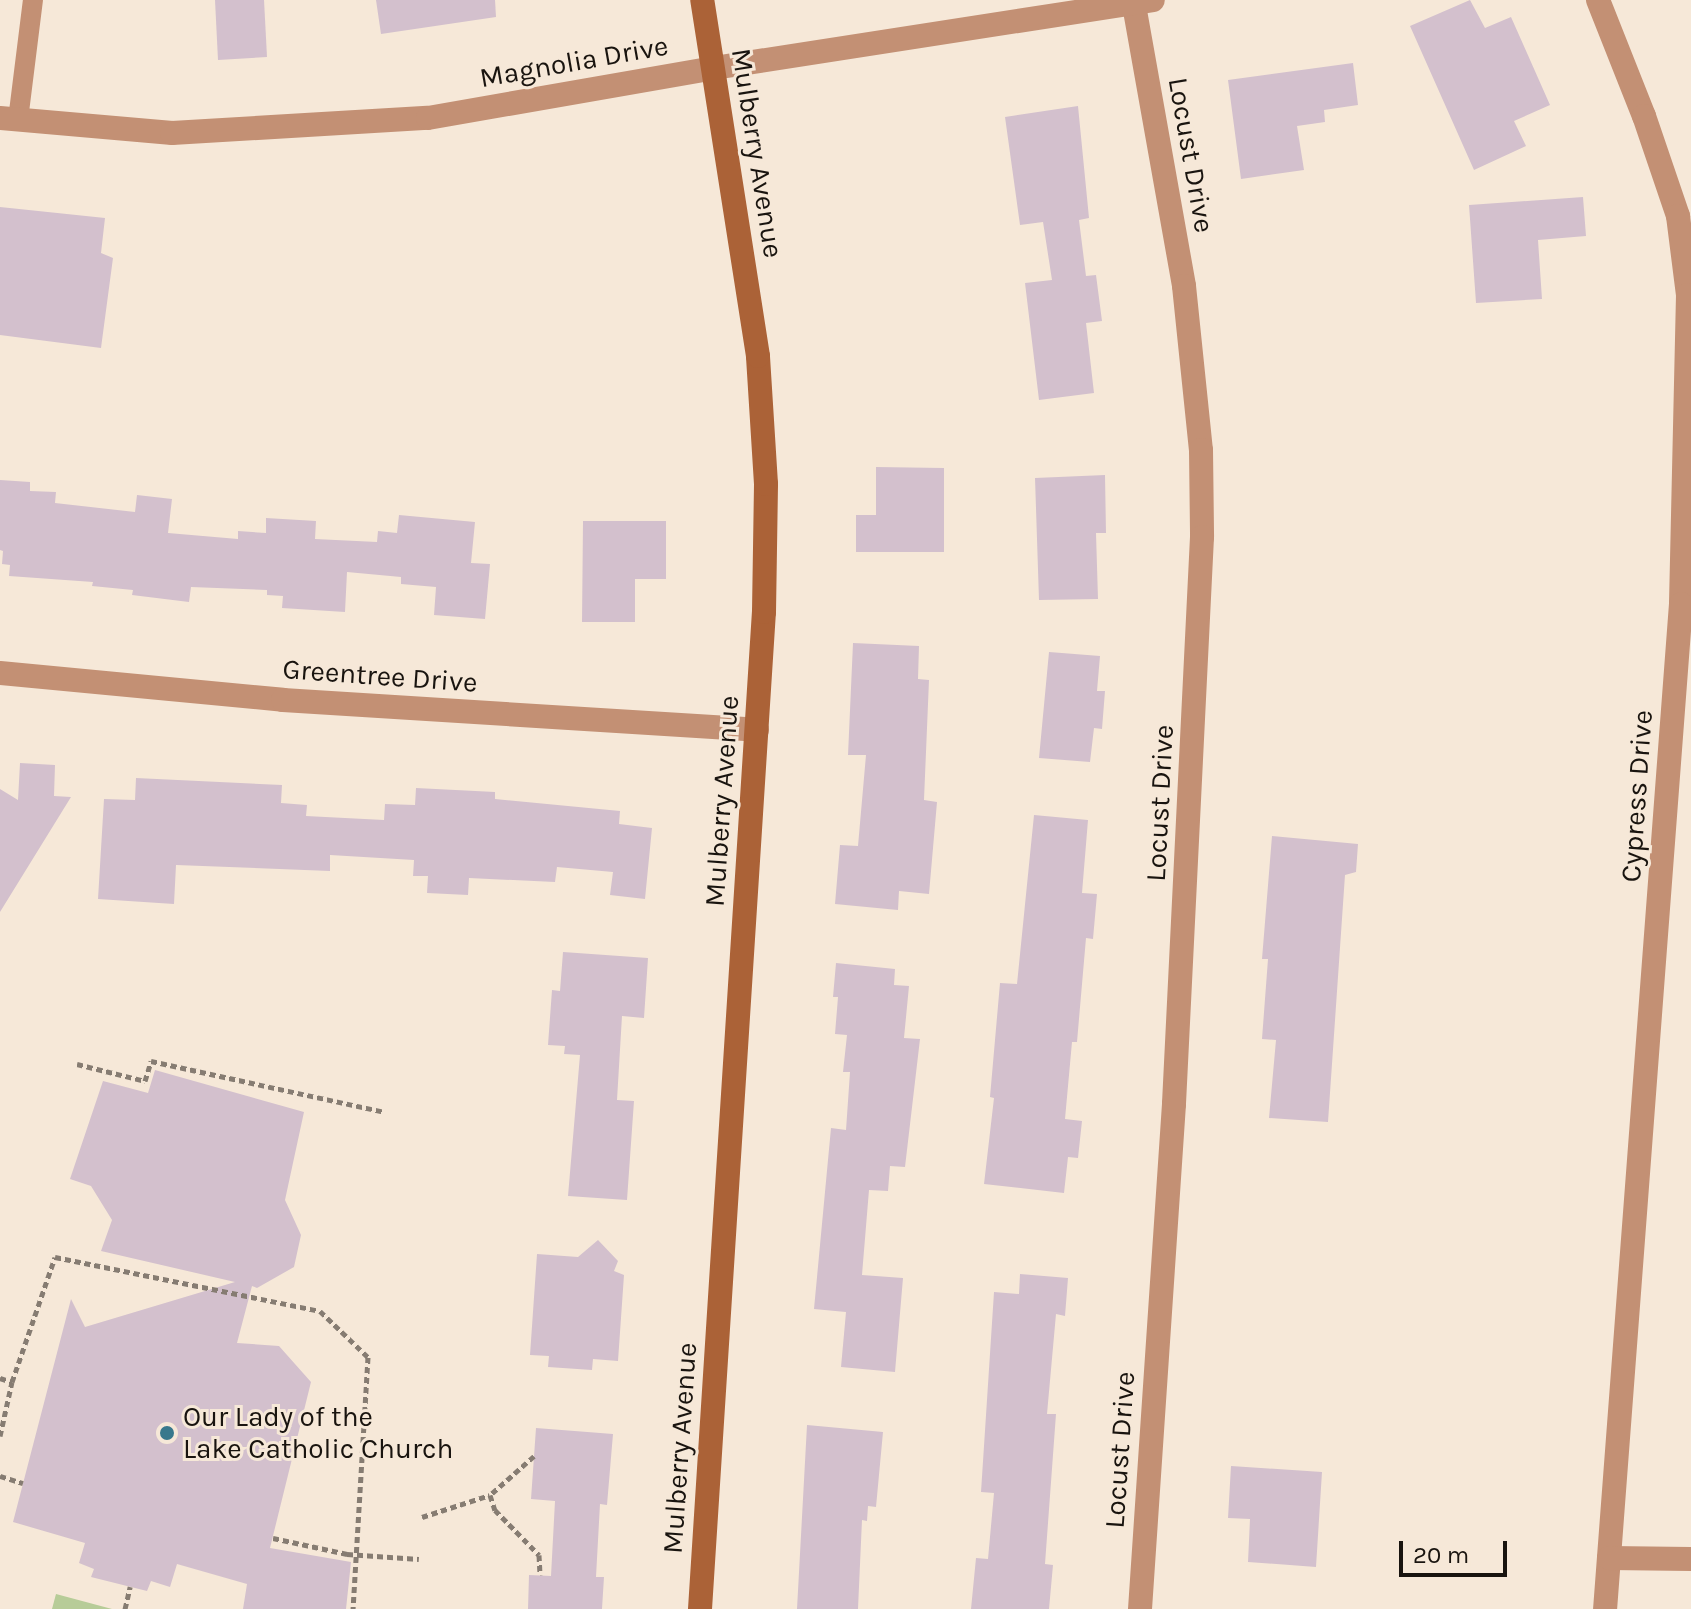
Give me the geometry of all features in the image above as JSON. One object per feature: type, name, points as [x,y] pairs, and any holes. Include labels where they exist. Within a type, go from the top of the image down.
[{"type":"street","name":"Mulberry Avenue","points":[[700,1609],[764,612],[766,484],[759,370],[702,0]]},
{"type":"street","name":"Cypress Drive","points":[[1598,0],[1644,116],[1678,216],[1688,295],[1686,604],[1605,1609]]},
{"type":"street","name":"Magnolia Drive","points":[[9,119],[172,133],[428,118],[714,68],[1144,2]]},
{"type":"street","name":"Locust Drive","points":[[1140,1609],[1174,1104],[1199,645],[1202,523],[1201,450],[1184,286],[1144,2]]},
{"type":"street","name":"Greentree Drive","points":[[0,673],[283,700],[757,730]]},
{"type":"street","points":[[1609,1558],[1691,1559]]},
{"type":"lane","points":[[9,119],[33,0]]},
{"type":"path","points":[[77,1064],[145,1081],[151,1061],[384,1112]]},
{"type":"path","points":[[0,1436],[12,1382],[55,1257],[320,1311],[368,1357],[353,1609]]},
{"type":"path","points":[[0,1378],[12,1382]]},
{"type":"path","points":[[422,1517],[490,1495],[534,1456]]},
{"type":"path","points":[[0,1476],[23,1483]]},
{"type":"path","points":[[490,1495],[495,1510],[539,1555],[540,1575]]},
{"type":"path","points":[[273,1538],[357,1555],[419,1559]]},
{"type":"path","points":[[125,1609],[130,1587]]},
{"type":"green space","points":[[56,1594],[112,1609],[52,1609]]},
{"type":"building","points":[[215,0],[264,0],[267,57],[218,60]]},
{"type":"building","points":[[376,0],[495,0],[496,17],[381,34]]},
{"type":"building","points":[[1470,0],[1485,28],[1511,17],[1550,105],[1514,121],[1526,146],[1474,170],[1410,26]]},
{"type":"building","points":[[1353,63],[1358,105],[1324,110],[1325,122],[1297,126],[1304,170],[1241,179],[1228,80]]},
{"type":"building","points":[[1078,106],[1089,218],[1079,220],[1086,276],[1096,275],[1102,321],[1086,323],[1094,393],[1039,400],[1025,283],[1052,280],[1043,222],[1020,225],[1005,117]]},
{"type":"building","points":[[1583,197],[1586,236],[1538,240],[1542,299],[1476,303],[1469,205]]},
{"type":"building","points":[[0,207],[105,218],[101,253],[113,258],[101,348],[0,335]]},
{"type":"building","points":[[876,467],[944,468],[944,552],[856,552],[856,515],[876,515]]},
{"type":"building","points":[[1105,475],[1106,533],[1096,533],[1098,599],[1039,600],[1035,478]]},
{"type":"building","points":[[0,480],[30,482],[30,491],[56,492],[55,503],[135,512],[137,495],[172,499],[168,533],[238,539],[238,531],[266,533],[266,518],[316,521],[315,539],[377,542],[378,531],[397,533],[399,515],[475,522],[471,563],[490,564],[485,619],[434,615],[436,587],[401,584],[401,577],[347,572],[345,612],[282,608],[283,596],[267,595],[267,590],[191,587],[189,602],[132,595],[133,590],[92,586],[93,582],[9,576],[10,565],[2,564],[3,551],[0,550]]},
{"type":"building","points":[[583,521],[666,521],[666,579],[635,579],[635,622],[582,622]]},
{"type":"building","points":[[853,643],[919,646],[918,679],[929,680],[924,800],[937,802],[929,894],[899,891],[898,910],[835,904],[840,845],[858,846],[866,755],[848,755]]},
{"type":"building","points":[[1049,652],[1100,656],[1097,691],[1105,691],[1102,729],[1094,728],[1090,762],[1039,758]]},
{"type":"building","points":[[20,763],[55,765],[54,796],[71,797],[0,912],[0,789],[18,800]]},
{"type":"building","points":[[136,778],[282,785],[281,803],[307,805],[306,816],[384,820],[385,804],[415,805],[416,788],[495,792],[495,799],[620,811],[619,824],[652,828],[645,899],[610,895],[613,872],[557,867],[555,882],[469,878],[468,895],[427,893],[428,876],[413,876],[414,860],[330,855],[330,871],[176,865],[174,904],[98,899],[104,799],[135,800]]},
{"type":"building","points":[[1034,815],[1088,820],[1082,893],[1097,894],[1093,939],[1086,938],[1077,1042],[1072,1042],[1065,1119],[1082,1121],[1078,1158],[1068,1157],[1064,1193],[984,1184],[994,1098],[990,1097],[1000,983],[1017,984]]},
{"type":"building","points":[[1272,836],[1358,844],[1356,872],[1345,875],[1328,1122],[1269,1118],[1276,1040],[1262,1039],[1268,959],[1262,959]]},
{"type":"building","points":[[563,952],[648,958],[644,1018],[622,1016],[617,1100],[634,1101],[627,1200],[568,1196],[580,1055],[564,1054],[565,1046],[548,1045],[552,990],[560,991]]},
{"type":"building","points":[[836,963],[895,969],[894,985],[909,986],[904,1038],[920,1039],[905,1167],[890,1166],[888,1191],[869,1190],[862,1275],[903,1278],[895,1372],[841,1367],[846,1312],[814,1309],[831,1128],[846,1130],[850,1072],[843,1072],[847,1035],[835,1034],[838,997],[833,997]]},
{"type":"building","points":[[155,1070],[304,1112],[285,1200],[301,1235],[294,1267],[257,1288],[252,1286],[237,1343],[279,1346],[311,1382],[270,1548],[351,1562],[346,1609],[243,1609],[247,1584],[177,1564],[170,1587],[151,1581],[147,1591],[91,1577],[94,1569],[79,1563],[85,1543],[13,1522],[71,1299],[85,1327],[235,1282],[101,1251],[112,1220],[91,1186],[70,1179],[103,1081],[148,1093]]},
{"type":"building","points":[[598,1240],[618,1261],[614,1271],[624,1275],[618,1361],[593,1359],[592,1370],[548,1367],[549,1356],[530,1355],[537,1254],[578,1257]]},
{"type":"building","points":[[1020,1274],[1068,1278],[1065,1316],[1056,1314],[1047,1414],[1056,1414],[1045,1564],[1053,1565],[1049,1609],[971,1609],[976,1558],[988,1559],[994,1493],[981,1492],[994,1292],[1019,1294]]},
{"type":"building","points":[[807,1425],[883,1432],[876,1507],[868,1506],[867,1521],[862,1520],[858,1609],[797,1609]]},
{"type":"building","points":[[536,1428],[613,1434],[607,1505],[600,1504],[596,1577],[604,1577],[602,1609],[528,1609],[529,1575],[551,1576],[555,1501],[531,1499]]},
{"type":"building","points":[[1231,1466],[1322,1472],[1316,1567],[1248,1562],[1250,1519],[1228,1518]]},
{"type":"place","name":"Our Lady of the Lake Catholic Church","points":[[167,1433]]}]
